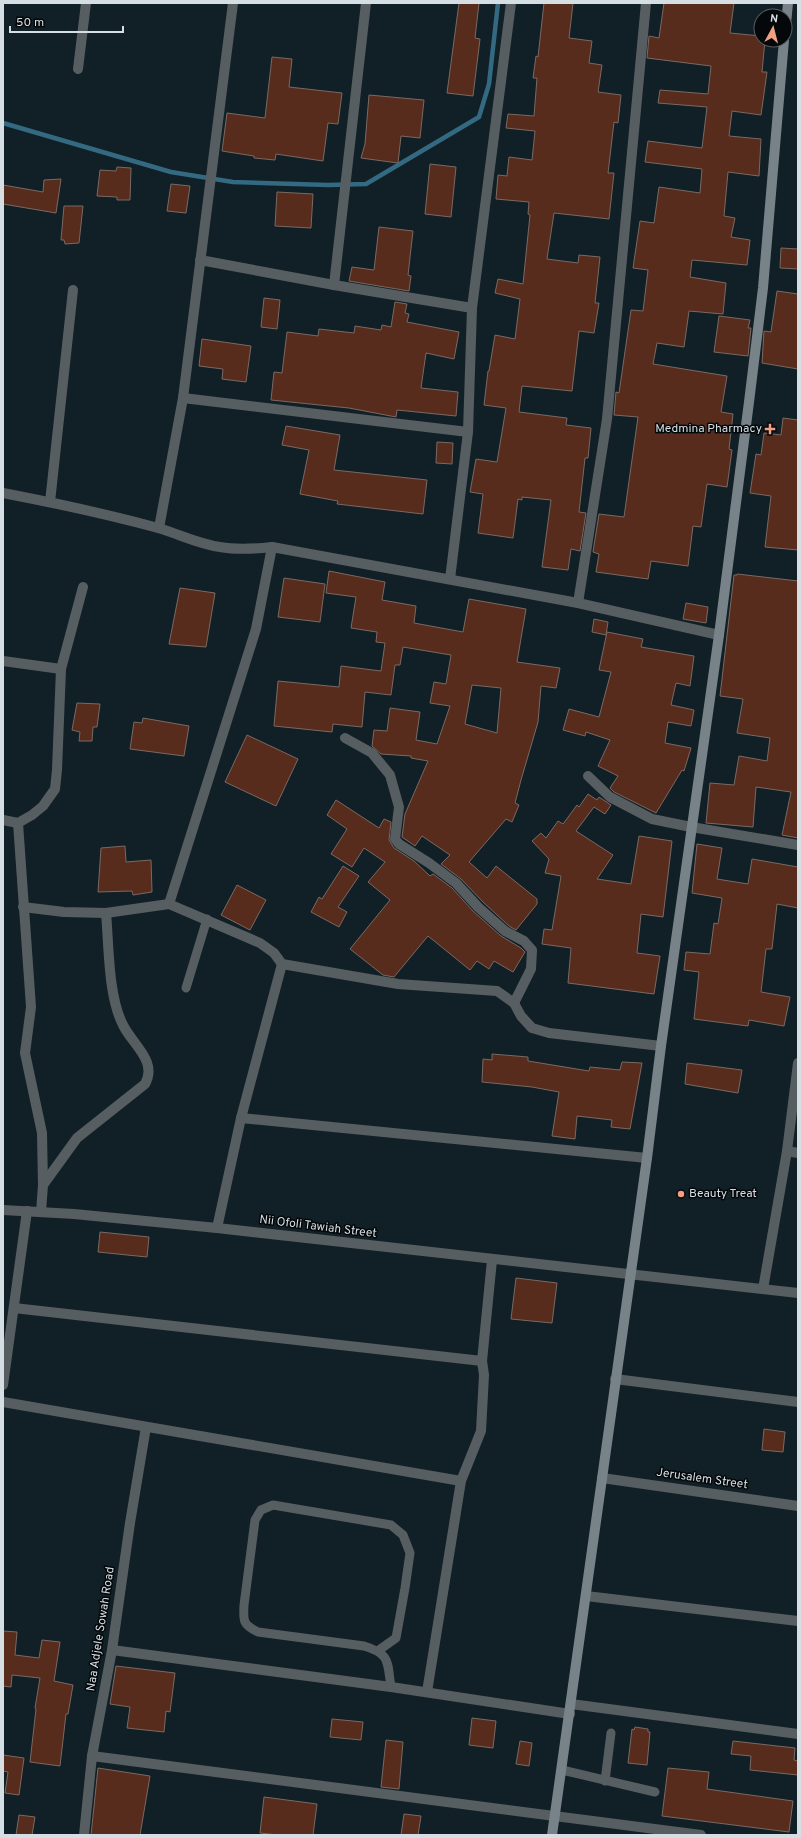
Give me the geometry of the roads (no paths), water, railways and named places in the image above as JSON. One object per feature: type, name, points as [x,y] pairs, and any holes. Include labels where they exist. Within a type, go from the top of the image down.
[{"type":"street","points":[[78,69],[86,3]]},
{"type":"street","points":[[159,528],[183,398],[233,3]]},
{"type":"street","points":[[334,285],[366,3]]},
{"type":"street","points":[[450,579],[468,432],[472,308],[511,3]]},
{"type":"street","points":[[578,603],[607,419],[646,3]]},
{"type":"street","points":[[552,1835],[571,1709],[615,1379],[647,1158],[690,827],[719,635],[763,288],[783,48]]},
{"type":"street","points":[[200,260],[334,285],[472,308]]},
{"type":"street","points":[[50,502],[73,290]]},
{"type":"street","points":[[183,398],[468,432]]},
{"type":"street","points":[[3,493],[50,502],[159,528],[187,539],[219,547],[251,549],[272,547],[578,603],[719,635]]},
{"type":"street","points":[[169,904],[256,629],[272,547]]},
{"type":"street","points":[[3,820],[18,823],[32,815],[43,806],[54,789],[57,770],[61,669],[83,587]]},
{"type":"street","points":[[3,662],[61,669]]},
{"type":"street","points":[[345,738],[372,753],[390,775],[400,807],[395,839],[399,844],[430,863],[456,883],[478,907],[505,931],[524,941],[532,950],[531,969],[514,1003]]},
{"type":"street","points":[[588,776],[610,797],[652,819],[690,827],[798,845]]},
{"type":"street","points":[[18,823],[31,1007],[25,1053],[42,1134],[43,1186],[41,1212]]},
{"type":"street","points":[[23,907],[64,912],[106,913],[169,904],[260,943],[274,954],[282,964],[398,984],[497,992],[507,996],[514,1003],[521,1016],[532,1028],[548,1033],[661,1046]]},
{"type":"street","points":[[43,1186],[77,1138],[145,1084],[149,1077],[150,1069],[145,1058],[123,1026],[116,1010],[106,913]]},
{"type":"street","points":[[217,1228],[241,1118],[282,964]]},
{"type":"street","points":[[763,1289],[787,1152],[798,1063]]},
{"type":"street","points":[[241,1118],[647,1158]]},
{"type":"street","points":[[787,1152],[798,1153]]},
{"type":"street","name":"Nii Ofoli Tawiah Street","points":[[3,1210],[74,1214],[217,1228],[492,1260],[798,1293]]},
{"type":"street","points":[[3,1385],[27,1211]]},
{"type":"street","points":[[427,1692],[461,1481],[481,1431],[484,1374],[482,1361],[492,1260]]},
{"type":"street","points":[[14,1308],[482,1361]]},
{"type":"street","points":[[615,1379],[798,1402]]},
{"type":"street","points":[[3,1402],[461,1481]]},
{"type":"street","name":"Naa Adjele Sowah Road","points":[[84,1835],[92,1756],[112,1650],[130,1523],[146,1427]]},
{"type":"street","name":"Jerusalem Street","points":[[602,1478],[798,1506]]},
{"type":"street","points":[[586,1596],[798,1621]]},
{"type":"street","points":[[112,1650],[427,1692],[798,1734]]},
{"type":"street","points":[[92,1756],[701,1835]]},
{"type":"lane","points":[[186,988],[207,919]]},
{"type":"lane","points":[[379,1650],[396,1638],[410,1553],[403,1535],[391,1525],[273,1505],[261,1510],[255,1520],[244,1605],[243,1618],[247,1627],[258,1632],[364,1646],[379,1650],[387,1661],[391,1687]]},
{"type":"lane","points":[[605,1781],[611,1733]]},
{"type":"lane","points":[[562,1770],[655,1792]]},
{"type":"waterway","points":[[3,123],[171,172],[233,182],[328,185],[366,184],[479,117],[489,84],[498,3]]},
{"type":"place","name":"Medmina Pharmacy","points":[[770,429]]},
{"type":"place","name":"Beauty Treat","points":[[681,1194]]}]
